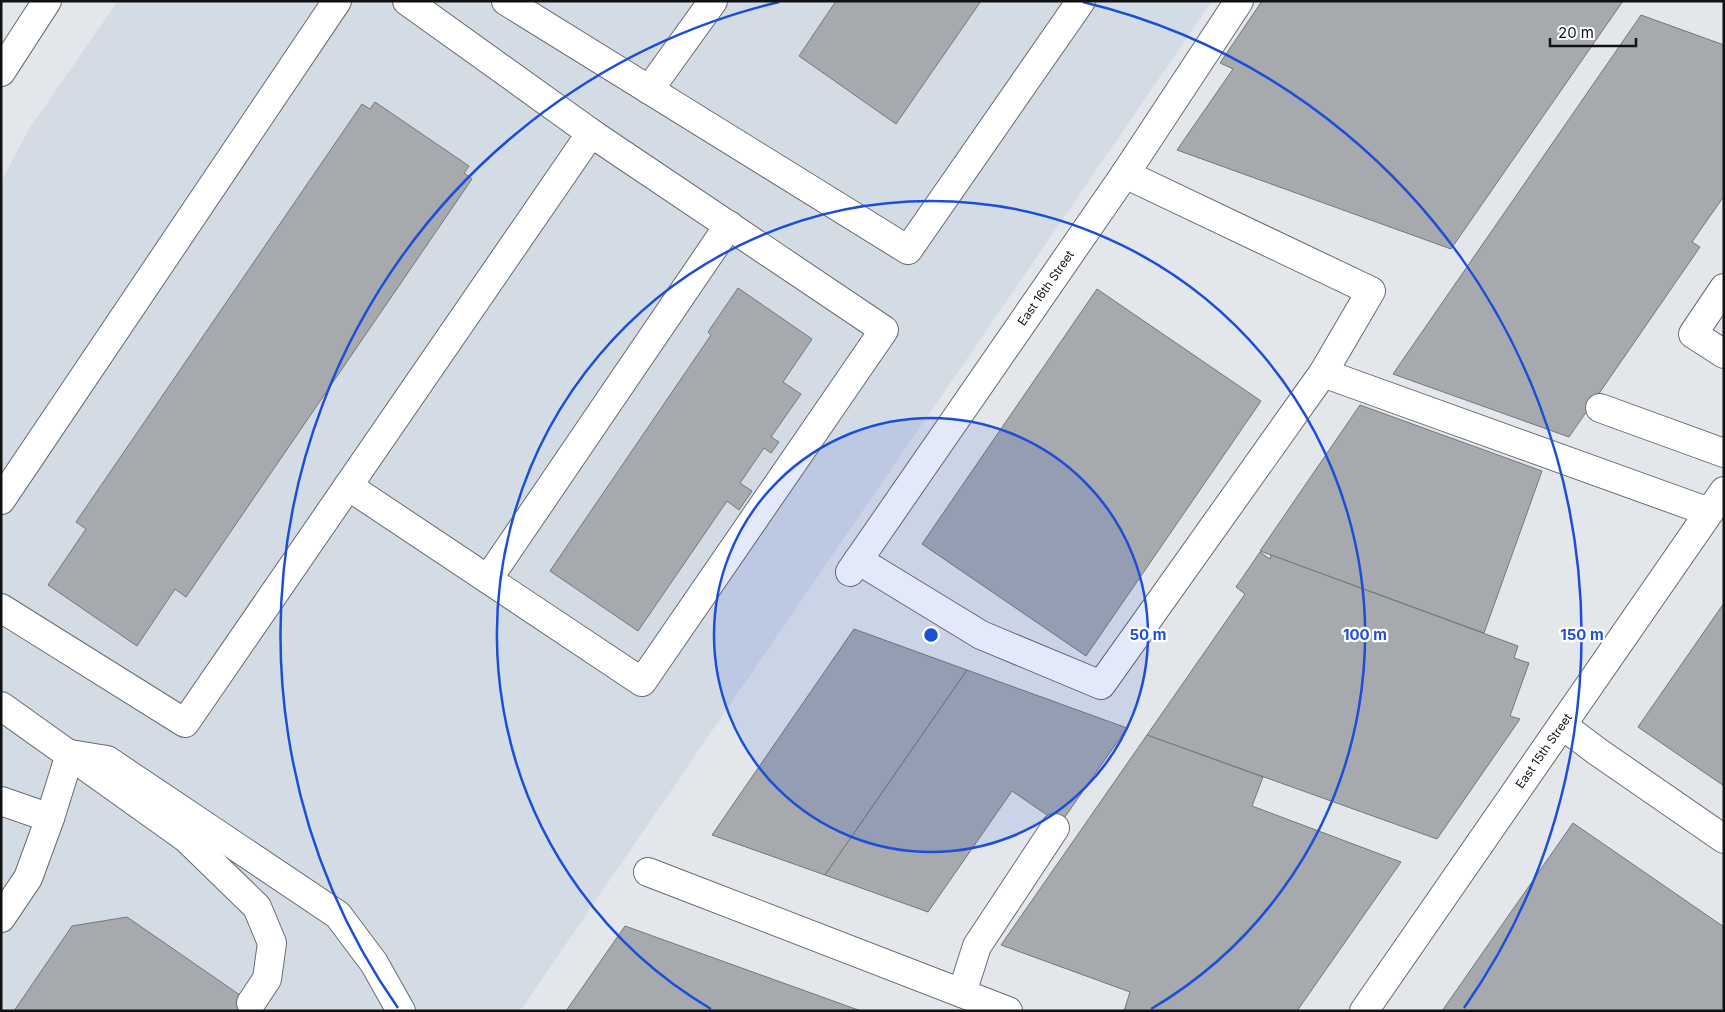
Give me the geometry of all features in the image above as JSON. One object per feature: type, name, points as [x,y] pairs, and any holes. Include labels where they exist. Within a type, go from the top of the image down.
[{"type":"street","points":[[1,72],[47,1]]},
{"type":"street","points":[[1,500],[336,1]]},
{"type":"street","points":[[348,486],[642,682],[884,330],[591,133],[407,1]]},
{"type":"street","points":[[506,1],[908,250],[1081,1]]},
{"type":"street","points":[[649,90],[714,1]]},
{"type":"street","name":"East 16th Street","points":[[1239,1],[1125,174],[854,566],[981,635],[1101,685],[1323,373]]},
{"type":"street","points":[[1,608],[185,723],[591,133]]},
{"type":"street","points":[[1125,174],[1371,291],[1323,373],[1717,502]]},
{"type":"street","points":[[488,579],[729,226]]},
{"type":"street","points":[[1724,288],[1693,334],[1724,354]]},
{"type":"street","points":[[1600,408],[1724,454]]},
{"type":"street","name":"East 15th Street","points":[[1364,1011],[1717,502]]},
{"type":"street","points":[[1,706],[186,838],[257,907],[272,943],[267,979],[251,1003]]},
{"type":"street","points":[[1562,725],[1724,839]]},
{"type":"street","points":[[1,918],[28,878],[50,818],[70,754]]},
{"type":"street","points":[[70,754],[107,760],[338,915],[374,963],[402,1011]]},
{"type":"street","points":[[1,801],[50,818]]},
{"type":"street","points":[[962,993],[978,946],[1055,828]]},
{"type":"street","points":[[648,872],[1008,1011]]},
{"type":"shaded area","points":[[118,1],[1212,1],[520,1011],[1,1011],[1,182],[29,129]]},
{"type":"building","points":[[836,1],[981,1],[896,124],[799,56]]},
{"type":"building","points":[[1262,1],[1623,1],[1451,249],[1177,150],[1233,69],[1220,63]]},
{"type":"building","points":[[1641,15],[1724,45],[1724,196],[1692,242],[1700,247],[1569,437],[1393,374]]},
{"type":"building","points":[[375,102],[469,166],[464,173],[472,179],[186,597],[175,589],[137,646],[48,585],[86,529],[76,522],[362,104],[370,109]]},
{"type":"building","points":[[738,288],[812,339],[783,382],[801,394],[771,437],[779,442],[771,453],[764,448],[740,483],[752,491],[739,510],[727,501],[638,631],[550,571],[711,335],[708,332]]},
{"type":"building","points":[[1097,289],[1261,401],[1086,656],[922,544]]},
{"type":"building","points":[[1360,405],[1542,471],[1484,633],[1260,551]]},
{"type":"building","points":[[1260,552],[1270,559],[1271,555],[1518,646],[1514,658],[1529,663],[1510,716],[1520,719],[1437,839],[1147,735],[1245,594],[1236,587]]},
{"type":"building","points":[[1724,603],[1724,786],[1638,727]]},
{"type":"building","points":[[854,629],[967,670],[825,875],[712,835]]},
{"type":"building","points":[[967,670],[1127,728],[1060,824],[1012,791],[928,912],[825,875]]},
{"type":"building","points":[[1147,735],[1263,777],[1252,806],[1401,862],[1297,1011],[1124,1011],[1130,992],[1001,945]]},
{"type":"building","points":[[1573,823],[1724,927],[1724,1011],[1442,1011]]},
{"type":"building","points":[[127,917],[263,1011],[14,1011],[72,926]]},
{"type":"building","points":[[625,926],[861,1011],[566,1011]]}]
